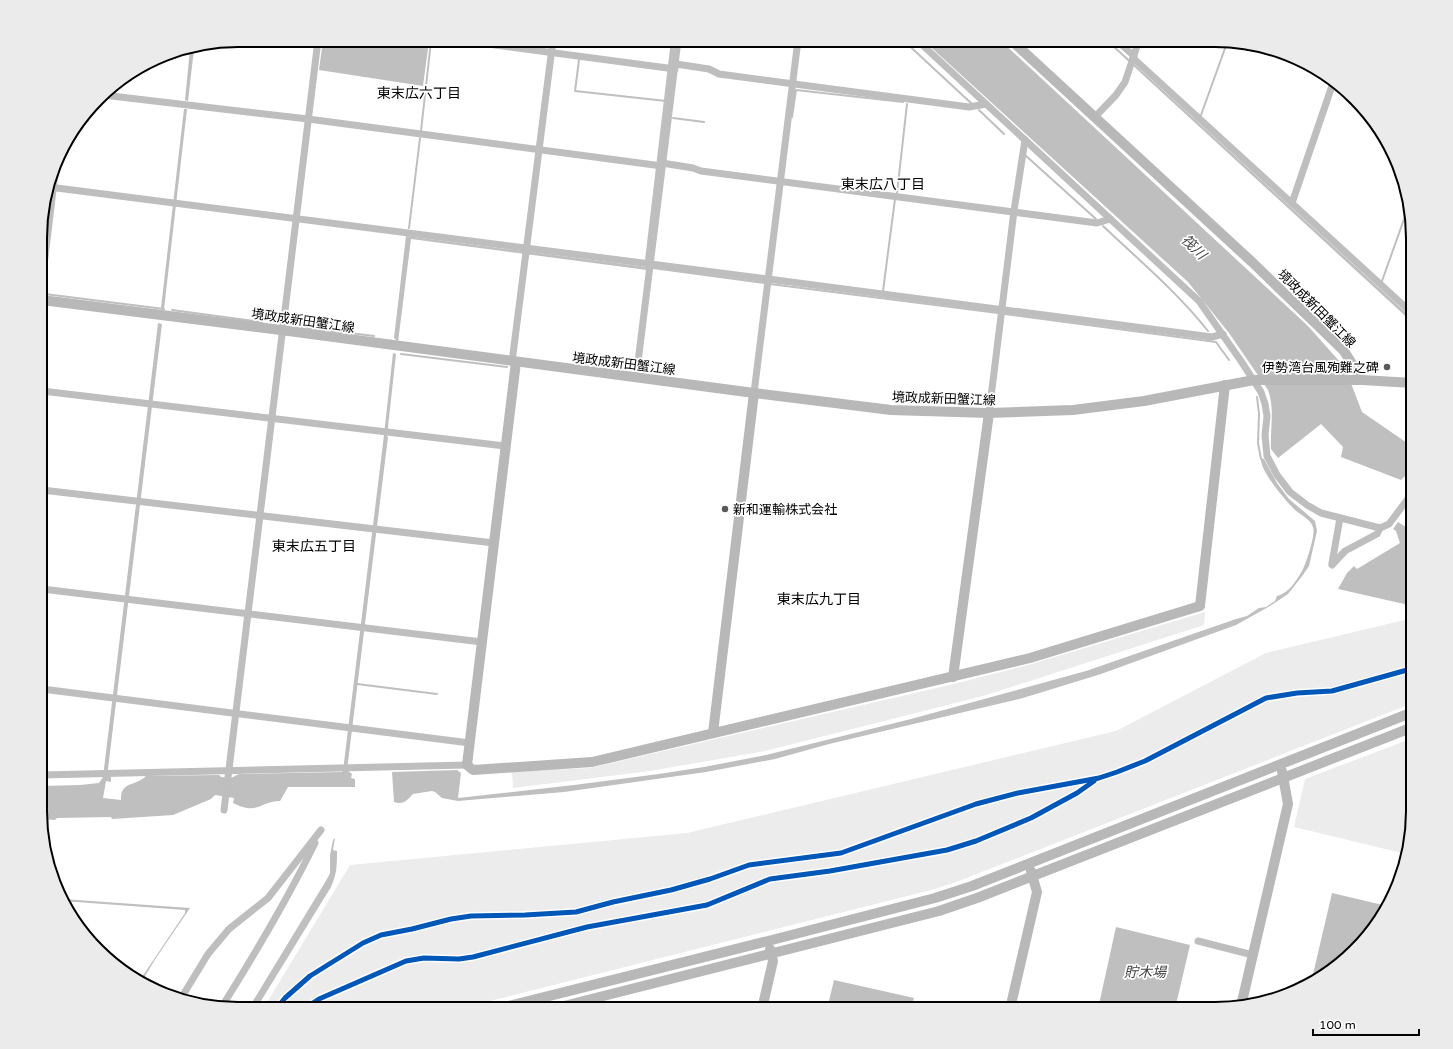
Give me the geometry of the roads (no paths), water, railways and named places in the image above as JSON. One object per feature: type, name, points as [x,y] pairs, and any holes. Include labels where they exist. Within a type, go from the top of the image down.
[{"type":"street","points":[[224,807],[281,330],[317,47]]},
{"type":"street","points":[[512,47],[673,67],[709,69],[719,74],[969,107],[986,104]]},
{"type":"street","points":[[467,765],[494,543],[526,251],[552,47]]},
{"type":"street","points":[[636,378],[651,264],[660,165],[677,47]]},
{"type":"street","points":[[713,733],[797,47]]},
{"type":"street","points":[[925,47],[1199,301],[1254,380],[1265,404],[1267,416],[1265,435],[1267,456],[1277,476],[1290,492],[1307,505],[1321,513],[1380,528],[1389,524],[1406,501]]},
{"type":"street","name":"境政成新田蟹江線","points":[[47,301],[891,410],[988,413],[1073,410],[1144,400],[1254,380],[1358,380],[1344,351],[1252,262],[1019,47]]},
{"type":"street","points":[[1122,47],[1132,60],[1292,202],[1406,308]]},
{"type":"street","points":[[1095,117],[1116,95],[1125,82],[1137,47]]},
{"type":"street","points":[[1292,202],[1332,87]]},
{"type":"street","points":[[110,96],[308,119],[538,151],[693,168],[701,171],[1097,223],[1110,219]]},
{"type":"street","points":[[953,677],[1014,211],[1025,140]]},
{"type":"street","points":[[54,187],[295,218],[526,251],[768,278],[1212,337],[1222,334]]},
{"type":"street","points":[[1358,380],[1406,383]]},
{"type":"street","points":[[47,775],[106,773],[228,773],[467,765],[473,770],[592,762],[1030,658],[1200,606],[1225,385]]},
{"type":"street","points":[[47,392],[505,446]]},
{"type":"street","points":[[47,491],[494,543]]},
{"type":"street","points":[[1340,518],[1332,565],[1345,551],[1377,534],[1380,528]]},
{"type":"street","points":[[47,590],[482,642]]},
{"type":"street","points":[[47,691],[470,743]]},
{"type":"street","points":[[526,1002],[935,898],[972,886],[1406,715]]},
{"type":"street","points":[[580,1002],[939,911],[977,898],[1406,730]]},
{"type":"street","points":[[1243,1000],[1288,804],[1280,765]]},
{"type":"street","points":[[184,994],[208,954],[229,929],[268,898],[321,830],[302,870],[262,942],[225,1002]]},
{"type":"street","points":[[1012,1002],[1037,892],[1029,863]]},
{"type":"street","points":[[764,1002],[773,961],[768,941]]},
{"type":"street","points":[[1198,941],[1253,955]]},
{"type":"water","points":[[322,47],[428,47],[423,86],[319,70]]},
{"type":"water","points":[[670,47],[674,47],[648,260],[645,260]]},
{"type":"water","name":"筏川","points":[[931,47],[1008,47],[1308,326],[1340,362],[1347,373],[1362,412],[1406,442],[1406,476],[1401,480],[1341,457],[1343,447],[1321,424],[1278,458],[1271,449],[1272,411],[1268,390],[1229,333],[1188,282]]},
{"type":"water","points":[[1113,47],[1116,47],[1406,313],[1406,317]]},
{"type":"water","points":[[194,53],[188,101],[185,100],[190,54]]},
{"type":"water","points":[[184,109],[187,109],[164,309],[161,308]]},
{"type":"water","points":[[406,236],[647,267],[647,270],[411,239],[398,342],[394,338]]},
{"type":"water","points":[[158,323],[162,324],[107,777],[111,777],[111,782],[106,781],[103,798],[121,800],[122,792],[125,788],[140,781],[146,776],[219,775],[221,777],[231,778],[239,774],[343,771],[393,353],[396,354],[388,437],[347,770],[352,774],[351,778],[355,779],[355,787],[288,787],[280,801],[267,803],[254,808],[242,807],[233,803],[234,798],[215,795],[211,799],[173,815],[112,819],[111,817],[47,819],[47,786],[99,783],[103,777]]},
{"type":"water","points":[[1261,458],[1264,459],[1277,483],[1289,499],[1315,521],[1317,531],[1309,566],[1288,594],[1236,625],[1101,674],[1023,698],[829,744],[775,759],[706,772],[564,792],[458,801],[442,798],[432,791],[413,794],[403,803],[394,802],[392,772],[457,770],[461,773],[458,798],[659,774],[766,755],[911,719],[1086,671],[1247,616],[1259,608],[1266,607],[1275,601],[1277,596],[1292,586],[1304,567],[1314,531],[1312,524],[1295,510],[1274,485],[1264,470]]},
{"type":"water","points":[[1398,522],[1404,526],[1406,525],[1406,604],[1338,589],[1347,573],[1354,566],[1357,569],[1400,543],[1396,531],[1393,529]]},
{"type":"water","points":[[335,838],[333,850],[337,851],[337,865],[336,874],[331,887],[260,1002],[252,1002],[330,873],[330,855],[333,840]]},
{"type":"water","points":[[1332,893],[1381,905],[1374,917],[1359,937],[1341,955],[1313,974]]},
{"type":"water","points":[[69,899],[190,908],[144,977],[143,976],[185,913],[185,910],[71,902]]},
{"type":"water","name":"貯木場","points":[[1116,927],[1190,945],[1177,1002],[1100,1002]]},
{"type":"water","points":[[834,980],[914,998],[913,1002],[829,1002]]},
{"type":"waterway","points":[[421,131],[430,47]]},
{"type":"waterway","points":[[911,47],[972,104]]},
{"type":"waterway","points":[[1201,115],[1225,47]]},
{"type":"waterway","points":[[579,60],[575,91],[666,101]]},
{"type":"waterway","points":[[792,117],[796,90],[903,102]]},
{"type":"waterway","points":[[897,193],[907,104]]},
{"type":"waterway","points":[[979,110],[1004,134]]},
{"type":"waterway","points":[[673,118],[704,122]]},
{"type":"waterway","points":[[409,228],[420,138]]},
{"type":"waterway","points":[[1025,155],[1096,219]]},
{"type":"waterway","points":[[883,291],[895,199]]},
{"type":"waterway","points":[[1382,281],[1405,217]]},
{"type":"waterway","points":[[1103,226],[1171,290],[1208,331]]},
{"type":"waterway","points":[[653,268],[765,283]]},
{"type":"waterway","points":[[770,284],[998,313]]},
{"type":"waterway","points":[[47,294],[164,309]]},
{"type":"waterway","points":[[172,310],[262,322]]},
{"type":"waterway","points":[[1005,314],[1216,342],[1229,360]]},
{"type":"waterway","points":[[301,327],[374,336]]},
{"type":"waterway","points":[[401,354],[507,367]]},
{"type":"waterway","points":[[1257,397],[1259,414],[1258,443],[1261,459]]},
{"type":"waterway","points":[[357,684],[437,694]]},
{"type":"place","name":"伊勢湾台風殉難之碑","points":[[1387,367]]},
{"type":"place","name":"新和運輸株式会社","points":[[725,509]]},
{"type":"district","name":"東末広六丁目","points":[[419,93]]},
{"type":"district","name":"東末広八丁目","points":[[883,184]]},
{"type":"district","name":"東末広五丁目","points":[[314,546]]},
{"type":"district","name":"東末広九丁目","points":[[819,599]]}]
